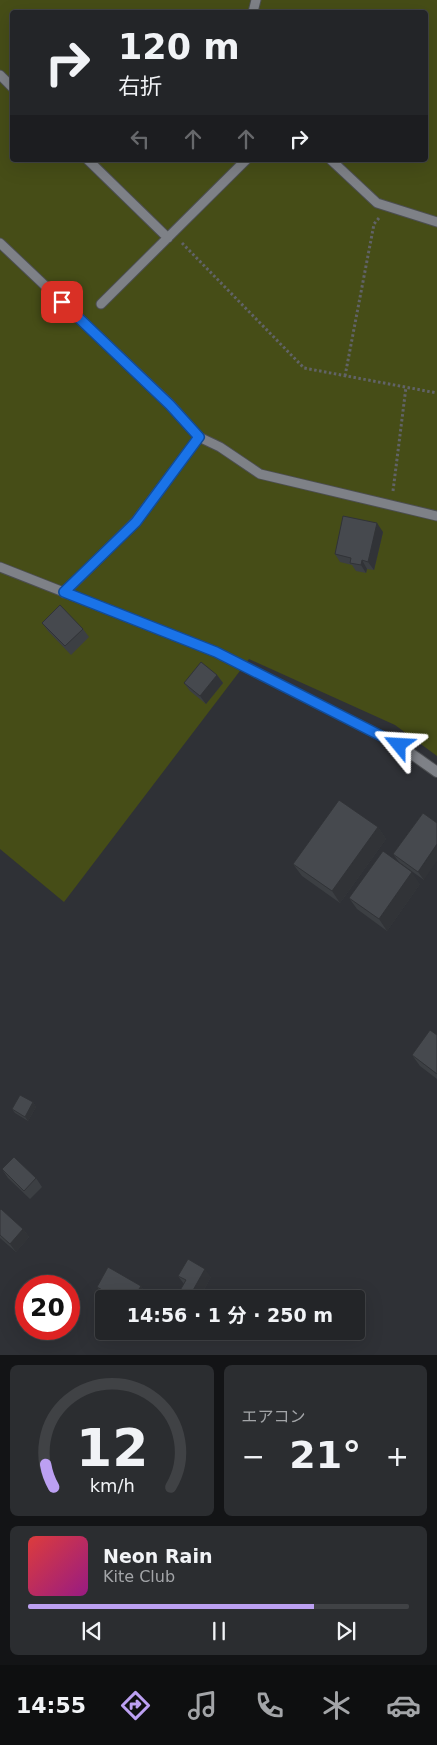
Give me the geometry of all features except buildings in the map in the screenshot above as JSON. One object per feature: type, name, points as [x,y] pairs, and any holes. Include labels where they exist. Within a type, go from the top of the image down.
[{"type":"street","points":[[399,745],[437,772]]},
{"type":"lane","points":[[0,75],[10,85]]},
{"type":"lane","points":[[90,162],[170,236]]},
{"type":"lane","points":[[101,304],[244,162]]},
{"type":"lane","points":[[333,162],[377,203],[437,222]]},
{"type":"lane","points":[[0,243],[170,405],[199,437],[220,447],[260,474],[437,516]]},
{"type":"lane","points":[[64,592],[136,522],[199,437]]},
{"type":"lane","points":[[0,567],[216,652],[399,745]]},
{"type":"path","points":[[345,376],[374,224],[386,206]]},
{"type":"path","points":[[170,236],[304,368],[437,393]]},
{"type":"path","points":[[391,505],[406,388]]},
{"type":"green space","points":[[0,0],[437,0],[437,756],[395,725],[249,659],[64,902],[0,849]]},
{"type":"route","points":[[62,302],[170,405],[199,437],[136,522],[64,592],[216,652],[399,745]]}]
